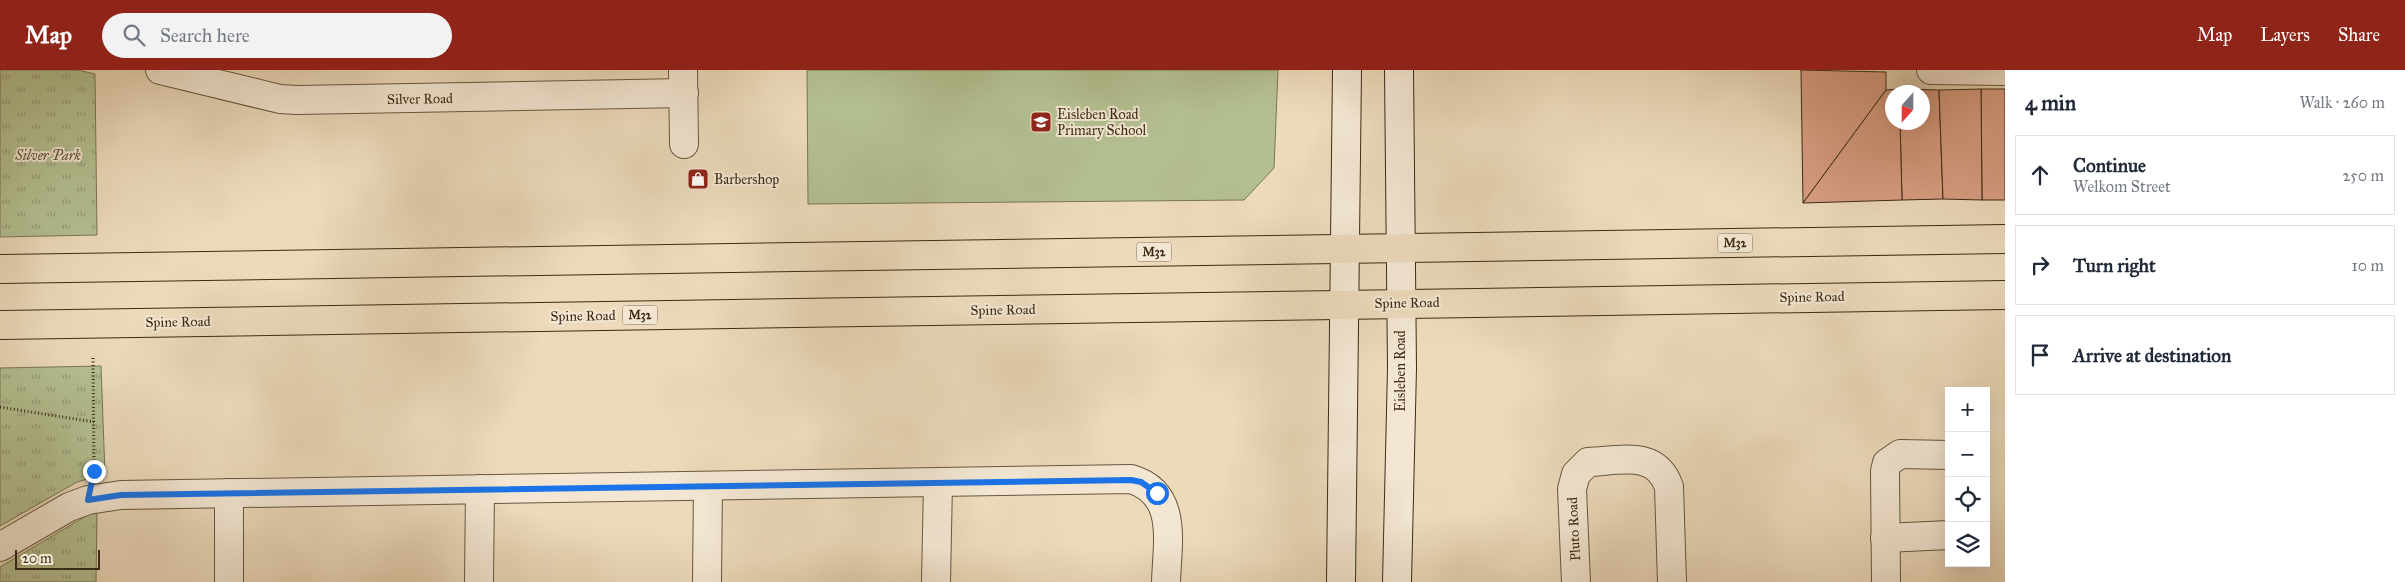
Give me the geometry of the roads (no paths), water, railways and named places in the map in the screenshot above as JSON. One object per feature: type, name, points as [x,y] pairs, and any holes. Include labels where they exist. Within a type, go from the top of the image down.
[{"type":"main road","name":"M32","points":[[0,270],[2005,239]]},
{"type":"main road","name":"Spine Road","points":[[0,325],[2005,295]]},
{"type":"street","name":"Silver Road","points":[[160,70],[280,99],[297,100],[683,82]]},
{"type":"street","points":[[1340,582],[1347,70]]},
{"type":"street","name":"Eisleben Road","points":[[1397,582],[1402,368],[1399,70]]},
{"type":"street","points":[[1931,70],[2005,71]]},
{"type":"street","points":[[683,82],[684,144]]},
{"type":"street","points":[[1886,582],[1886,463],[1900,454],[1945,455]]},
{"type":"street","name":"Pluto Road","points":[[1576,582],[1572,490],[1576,474],[1588,462],[1646,460],[1659,469],[1666,477],[1669,487],[1672,582]]},
{"type":"street","points":[[0,547],[69,507],[88,500],[121,495],[1131,480],[1141,482],[1157,493],[1165,511],[1167,522],[1166,582]]},
{"type":"street","points":[[936,582],[938,483]]},
{"type":"street","points":[[707,582],[708,486]]},
{"type":"street","points":[[479,582],[480,490]]},
{"type":"street","points":[[229,493],[229,582]]},
{"type":"street","points":[[1885,538],[1945,535]]},
{"type":"place","name":"Eisleben Road Primary School","points":[[1041,122]]},
{"type":"place","name":"Barbershop","points":[[698,179]]},
{"type":"park label","name":"Silver Park","points":[[48,155]]}]
